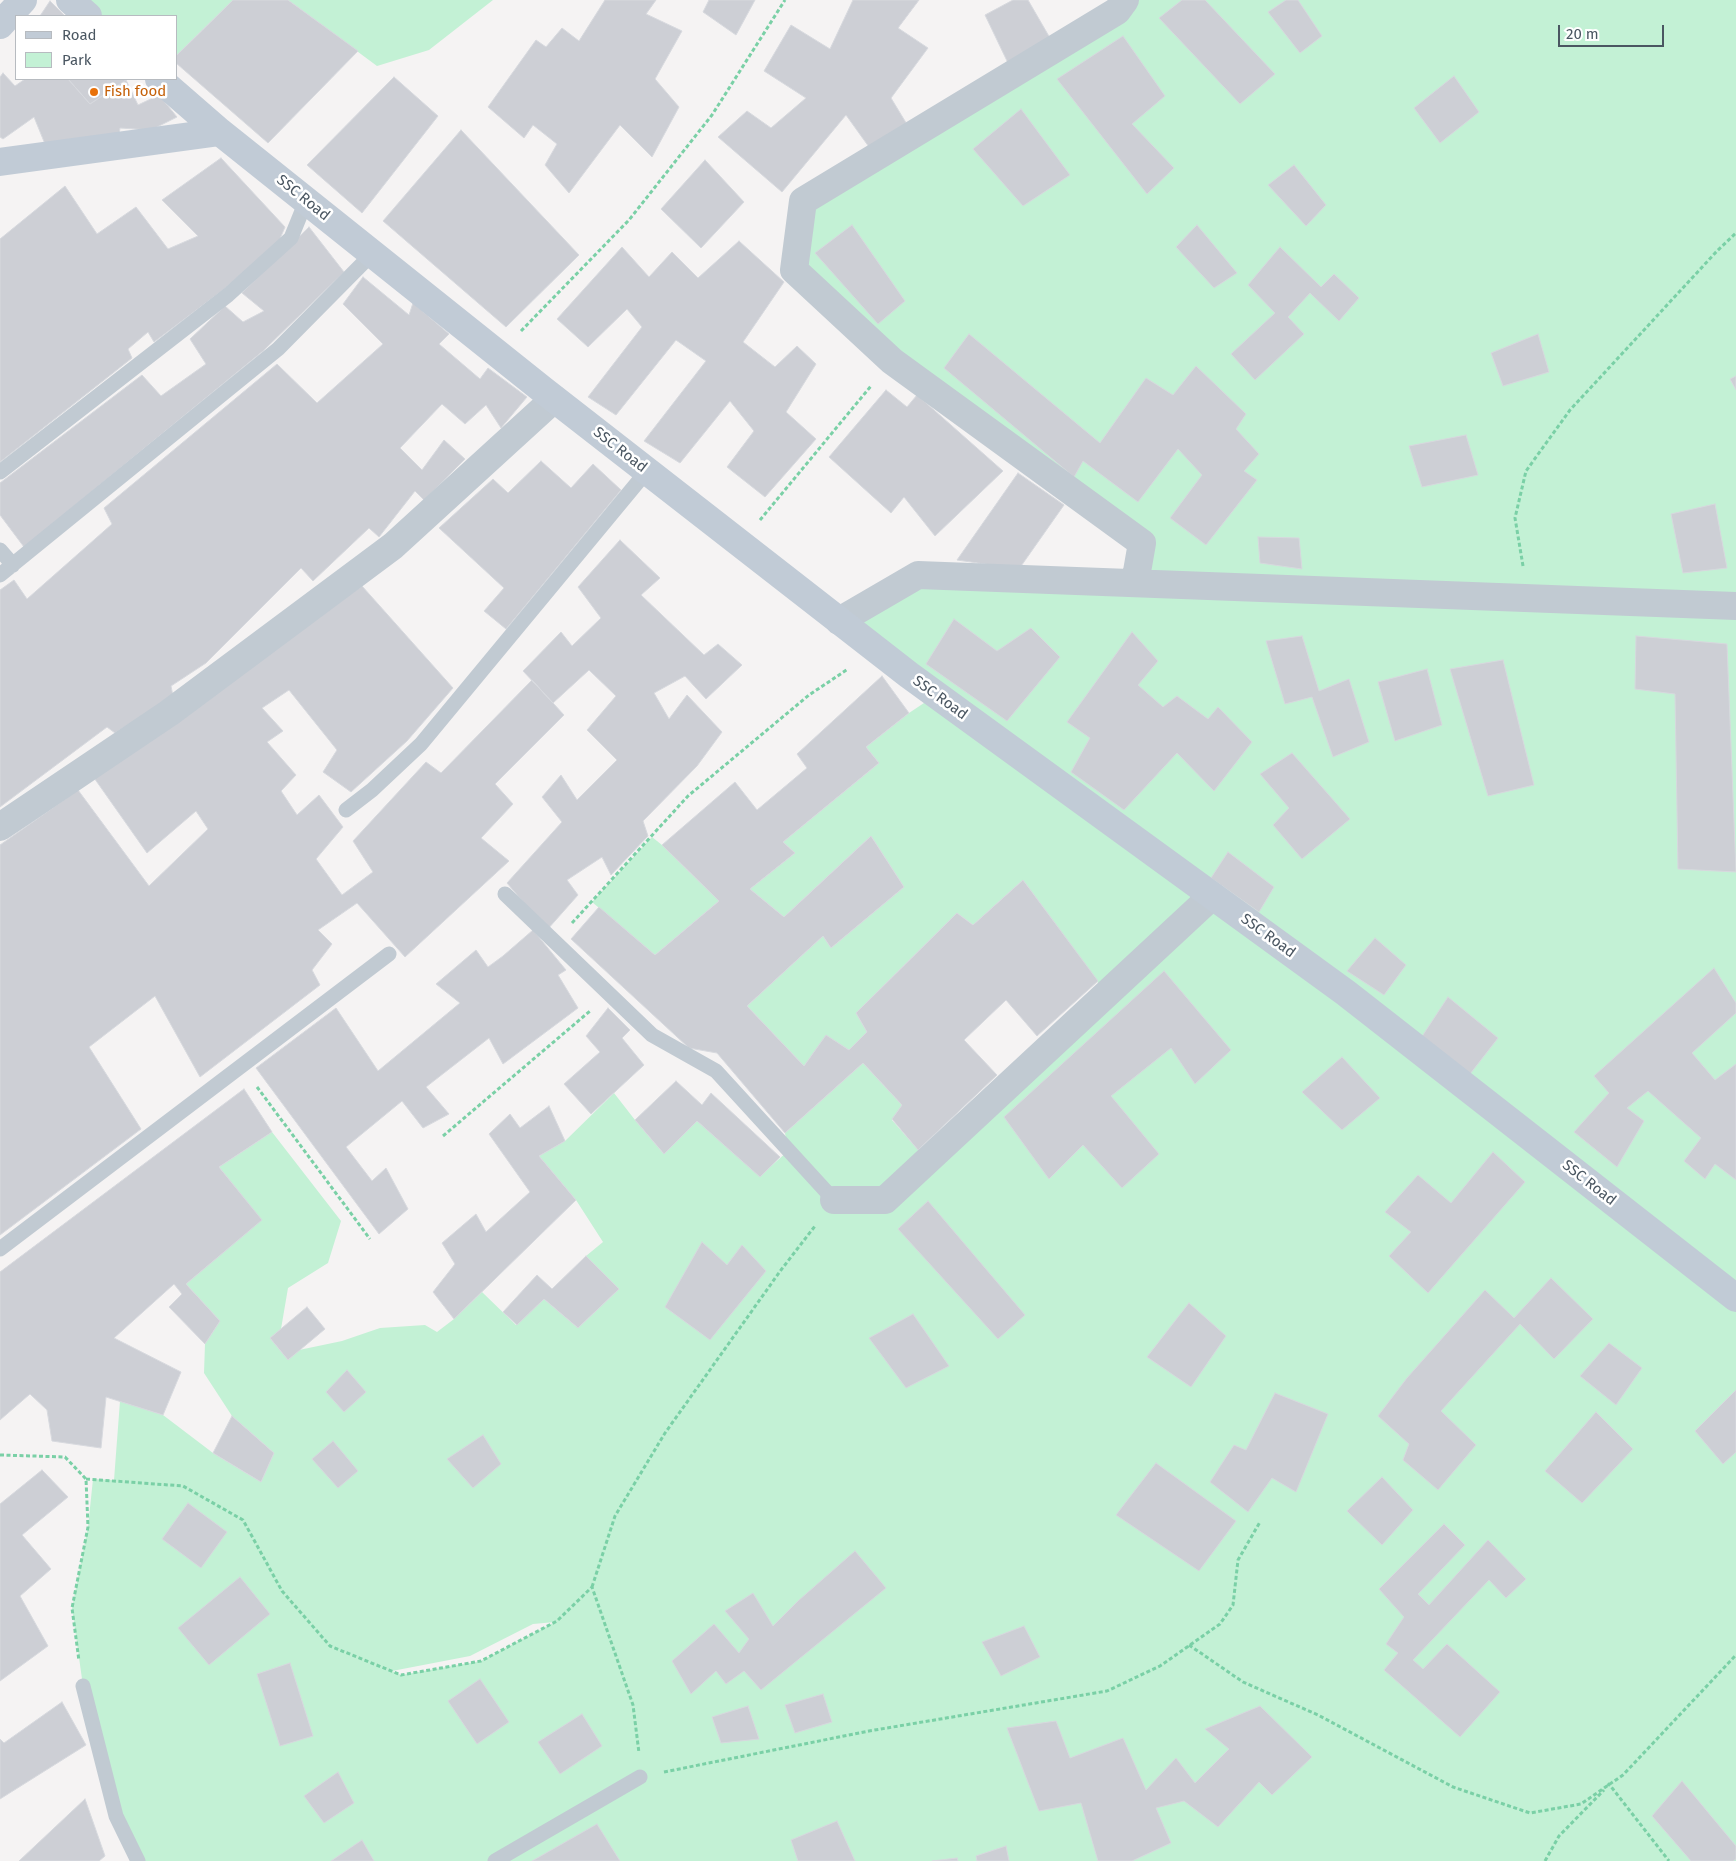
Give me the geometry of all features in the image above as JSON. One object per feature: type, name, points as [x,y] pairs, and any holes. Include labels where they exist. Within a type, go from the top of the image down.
[{"type":"street","points":[[0,25],[23,0]]},
{"type":"street","points":[[70,0],[87,15]]},
{"type":"street","points":[[1126,0],[1117,11],[803,201],[794,270],[892,361],[1142,543],[1135,583]]},
{"type":"street","name":"SSC Road","points":[[160,80],[306,202],[554,399],[909,675],[1346,993],[1736,1298]]},
{"type":"street","points":[[0,162],[220,132]]},
{"type":"street","points":[[0,826],[168,713],[393,546],[554,399]]},
{"type":"street","points":[[839,620],[918,575],[1736,606]]},
{"type":"street","points":[[834,1200],[885,1200],[1212,896]]},
{"type":"lane","points":[[0,472],[228,295],[291,238],[306,202]]},
{"type":"lane","points":[[0,574],[278,349],[372,254]]},
{"type":"lane","points":[[346,810],[372,790],[422,744],[647,471]]},
{"type":"lane","points":[[0,550],[13,565]]},
{"type":"lane","points":[[505,894],[652,1035],[716,1071],[834,1200]]},
{"type":"lane","points":[[0,1249],[389,954]]},
{"type":"lane","points":[[83,1686],[116,1816],[138,1861]]},
{"type":"lane","points":[[495,1861],[640,1777]]},
{"type":"path","points":[[498,354],[628,220],[712,115],[785,0]]},
{"type":"path","points":[[1528,599],[1516,518],[1526,470],[1570,410],[1717,251],[1736,233]]},
{"type":"path","points":[[740,544],[892,361]]},
{"type":"path","points":[[555,942],[688,796],[809,694],[877,650]]},
{"type":"path","points":[[443,1136],[609,994]]},
{"type":"path","points":[[242,1066],[370,1239]]},
{"type":"path","points":[[86,1479],[183,1486],[243,1520],[282,1591],[330,1646],[401,1675],[482,1661],[556,1621],[592,1587],[615,1516],[665,1433],[834,1200]]},
{"type":"path","points":[[0,1455],[65,1457],[86,1479],[88,1527],[72,1608],[83,1686]]},
{"type":"path","points":[[592,1587],[635,1712],[640,1777],[869,1731],[1107,1691],[1160,1666],[1220,1624],[1233,1604],[1238,1560],[1260,1522]]},
{"type":"path","points":[[1189,1645],[1243,1682],[1318,1715],[1453,1787],[1530,1813],[1580,1804],[1623,1775],[1736,1655]]},
{"type":"path","points":[[1544,1861],[1559,1836],[1609,1784]]},
{"type":"path","points":[[1609,1784],[1669,1861]]},
{"type":"green space","points":[[70,0],[233,0],[178,54],[178,15],[87,15]]},
{"type":"green space","points":[[288,0],[493,0],[429,50],[377,66]]},
{"type":"green space","points":[[1125,0],[1736,0],[1736,1861],[134,1861],[83,1686],[72,1608],[88,1527],[93,1479],[114,1480],[120,1401],[163,1415],[213,1453],[261,1482],[274,1453],[232,1416],[204,1373],[205,1344],[220,1321],[186,1284],[261,1220],[219,1167],[272,1132],[341,1221],[328,1263],[288,1288],[281,1329],[270,1338],[288,1360],[299,1350],[342,1341],[380,1328],[425,1325],[437,1332],[454,1319],[482,1292],[516,1325],[544,1299],[578,1328],[619,1289],[586,1256],[603,1242],[576,1200],[539,1156],[565,1141],[614,1093],[663,1153],[697,1121],[760,1176],[788,1151],[785,1133],[863,1063],[902,1105],[892,1120],[927,1160],[1106,994],[1023,880],[973,925],[957,913],[856,1013],[867,1032],[849,1050],[826,1036],[804,1066],[747,1006],[823,936],[831,948],[904,887],[871,836],[784,917],[750,889],[795,853],[783,842],[879,763],[866,747],[909,713],[936,695],[839,621],[918,575],[1135,583],[1142,544],[794,270],[803,201]],"holes":[[[555,1622],[481,1661],[401,1675],[392,1671],[470,1656],[533,1624]]]},
{"type":"green space","points":[[652,837],[719,901],[655,955],[592,902]]},
{"type":"building","points":[[233,0],[288,0],[358,51],[268,143],[178,65],[178,54]]},
{"type":"building","points":[[605,0],[656,0],[646,14],[682,31],[655,79],[679,107],[652,157],[620,125],[569,193],[545,165],[557,144],[533,125],[524,138],[488,107],[536,40],[546,47],[562,28],[579,41]]},
{"type":"building","points":[[709,0],[755,0],[736,35],[703,12]]},
{"type":"building","points":[[853,0],[919,0],[898,28],[928,48],[891,98],[908,126],[869,147],[846,115],[782,192],[718,137],[747,111],[771,128],[806,98],[764,71],[791,25],[830,49]]},
{"type":"building","points":[[1013,0],[1028,0],[1050,38],[1008,63],[985,15]]},
{"type":"building","points":[[1182,0],[1205,0],[1275,74],[1240,104],[1159,18]]},
{"type":"building","points":[[1286,0],[1298,0],[1322,36],[1300,53],[1268,12]]},
{"type":"building","points":[[50,1],[64,15],[41,15]]},
{"type":"building","points":[[1123,36],[1165,96],[1132,124],[1174,168],[1147,194],[1057,79]]},
{"type":"building","points":[[3,73],[15,86],[24,80],[69,80],[90,104],[126,80],[138,105],[159,95],[177,117],[151,130],[120,128],[119,135],[45,144],[34,117],[3,139],[0,137],[0,77]]},
{"type":"building","points":[[1454,76],[1479,112],[1440,143],[1414,108]]},
{"type":"building","points":[[394,77],[438,116],[362,213],[307,165]]},
{"type":"building","name":"Fish food","points":[[69,80],[126,80],[90,104]]},
{"type":"building","points":[[1021,109],[1070,175],[1023,206],[973,149]]},
{"type":"building","points":[[461,130],[579,255],[506,327],[383,221]]},
{"type":"building","points":[[221,158],[285,227],[279,241],[223,290],[154,342],[148,332],[128,349],[132,358],[0,462],[0,239],[65,186],[97,234],[136,207],[168,249],[198,236],[162,200]]},
{"type":"building","points":[[705,160],[744,202],[701,248],[661,209]]},
{"type":"building","points":[[1294,165],[1326,205],[1306,226],[1268,185]]},
{"type":"building","points":[[852,225],[905,301],[878,324],[815,253]]},
{"type":"building","points":[[1197,225],[1237,273],[1214,288],[1176,247]]},
{"type":"building","points":[[309,227],[344,272],[263,351],[24,547],[0,515],[0,483],[142,375],[161,396],[206,364],[190,339],[225,306],[243,322],[264,311],[242,293]]},
{"type":"building","points":[[739,241],[784,282],[743,342],[775,367],[797,346],[816,364],[786,412],[816,439],[765,497],[727,467],[754,431],[730,401],[680,463],[644,441],[706,361],[676,340],[616,415],[588,397],[642,327],[627,309],[588,347],[557,319],[622,247],[649,277],[672,252],[698,278]]},
{"type":"building","points":[[1280,247],[1321,287],[1334,274],[1359,298],[1339,321],[1310,293],[1288,317],[1304,334],[1255,380],[1231,354],[1275,313],[1248,285]]},
{"type":"building","points":[[363,277],[409,315],[413,303],[449,334],[439,344],[480,379],[488,368],[527,397],[501,428],[486,405],[465,424],[442,404],[400,448],[422,470],[444,440],[465,459],[424,500],[415,491],[379,537],[369,528],[313,581],[301,568],[206,663],[171,686],[173,696],[115,733],[107,727],[0,807],[0,590],[14,580],[27,599],[112,524],[104,508],[277,364],[317,403],[383,344],[343,304]]},
{"type":"building","points":[[969,334],[1100,443],[1146,378],[1173,395],[1196,366],[1246,414],[1236,429],[1259,454],[1244,471],[1257,480],[1206,545],[1170,518],[1202,475],[1178,449],[1138,502],[1083,461],[1074,477],[944,368]]},
{"type":"building","points":[[1538,334],[1549,372],[1503,386],[1491,353]]},
{"type":"building","points":[[1736,376],[1736,390],[1730,379]]},
{"type":"building","points":[[886,390],[907,407],[917,395],[1003,471],[935,536],[904,497],[891,513],[829,457]]},
{"type":"building","points":[[1466,435],[1478,475],[1422,487],[1409,446]]},
{"type":"building","points":[[541,461],[571,488],[593,464],[621,490],[506,629],[484,611],[504,588],[439,528],[493,479],[508,493]]},
{"type":"building","points":[[1018,473],[1064,505],[1019,569],[957,560]]},
{"type":"building","points":[[1715,504],[1727,568],[1683,573],[1671,514]]},
{"type":"building","points":[[1258,537],[1299,538],[1302,569],[1260,563]]},
{"type":"building","points":[[620,540],[660,578],[641,595],[704,655],[718,644],[742,665],[706,699],[685,676],[654,693],[669,719],[687,695],[722,732],[697,766],[643,821],[648,836],[611,875],[602,857],[567,880],[578,895],[547,930],[507,883],[562,822],[542,797],[561,775],[577,800],[617,760],[587,730],[616,696],[589,670],[553,703],[523,671],[561,632],[572,646],[601,618],[578,587]]},
{"type":"building","points":[[362,586],[453,688],[407,741],[351,792],[323,772],[337,750],[289,690],[262,708],[283,731],[267,742],[296,775],[281,791],[297,815],[319,795],[343,827],[316,859],[342,895],[373,872],[353,841],[426,762],[441,773],[532,680],[564,715],[495,784],[513,804],[481,838],[509,861],[405,957],[357,903],[318,930],[332,944],[312,970],[320,985],[200,1077],[155,996],[89,1047],[141,1129],[0,1235],[0,845],[78,790],[149,886],[208,829],[196,811],[147,853],[92,775]]},
{"type":"building","points":[[954,619],[997,651],[1031,628],[1060,657],[1007,721],[926,664]]},
{"type":"building","points":[[1132,632],[1158,661],[1138,685],[1163,707],[1177,696],[1208,719],[1218,707],[1252,742],[1214,791],[1177,753],[1124,810],[1071,772],[1090,738],[1067,722]]},
{"type":"building","points":[[1302,636],[1319,691],[1349,679],[1369,742],[1333,757],[1312,697],[1285,704],[1266,641]]},
{"type":"building","points":[[1636,636],[1727,644],[1736,872],[1678,869],[1675,694],[1635,689]]},
{"type":"building","points":[[1503,660],[1534,785],[1488,796],[1450,669]]},
{"type":"building","points":[[1427,669],[1442,725],[1395,741],[1378,682]]},
{"type":"building","points":[[882,676],[909,713],[866,747],[879,763],[783,842],[795,853],[750,889],[784,917],[871,836],[904,887],[831,948],[823,936],[747,1006],[804,1066],[826,1035],[849,1050],[867,1032],[856,1013],[957,913],[973,925],[1023,880],[1098,981],[1037,1036],[1006,1000],[964,1040],[997,1075],[918,1150],[892,1119],[902,1105],[863,1063],[785,1133],[717,1053],[689,1048],[571,939],[599,907],[655,955],[719,901],[662,845],[735,782],[757,810],[807,768],[797,754]]},
{"type":"building","points":[[1292,753],[1350,819],[1302,859],[1273,825],[1289,808],[1260,774]]},
{"type":"building","points":[[1228,852],[1274,887],[1259,912],[1211,878]]},
{"type":"building","points":[[533,930],[566,970],[558,975],[578,1008],[503,1064],[489,1038],[426,1087],[449,1114],[423,1128],[402,1101],[346,1147],[372,1181],[386,1168],[408,1209],[379,1234],[256,1068],[336,1008],[378,1071],[460,1003],[436,984],[476,950],[488,967]]},
{"type":"building","points":[[1375,938],[1406,965],[1384,995],[1347,971]]},
{"type":"building","points":[[1714,968],[1736,1003],[1736,1013],[1692,1053],[1715,1080],[1736,1064],[1736,1180],[1715,1164],[1705,1179],[1684,1161],[1701,1138],[1648,1091],[1627,1108],[1644,1121],[1617,1167],[1574,1132],[1609,1093],[1594,1076]]},
{"type":"building","points":[[1164,971],[1231,1050],[1195,1084],[1171,1048],[1111,1096],[1159,1154],[1122,1188],[1083,1145],[1049,1179],[1004,1117]]},
{"type":"building","points":[[1448,997],[1498,1038],[1470,1074],[1421,1038]]},
{"type":"building","points":[[608,1008],[630,1030],[622,1038],[644,1065],[591,1114],[564,1084],[600,1052],[586,1036]]},
{"type":"building","points":[[1342,1057],[1380,1098],[1342,1130],[1302,1092]]},
{"type":"building","points":[[676,1081],[702,1105],[711,1093],[780,1157],[760,1177],[697,1121],[664,1154],[635,1120]]},
{"type":"building","points":[[244,1089],[272,1132],[219,1167],[262,1220],[186,1284],[220,1321],[205,1344],[169,1307],[182,1294],[174,1284],[114,1338],[181,1372],[163,1415],[106,1397],[101,1448],[52,1441],[47,1410],[30,1394],[0,1420],[0,1272]]},
{"type":"building","points":[[549,1106],[565,1141],[539,1156],[576,1200],[454,1319],[433,1292],[455,1264],[442,1243],[476,1214],[486,1232],[530,1192],[489,1134],[510,1114],[520,1128]]},
{"type":"building","points":[[1493,1152],[1525,1182],[1428,1293],[1389,1256],[1411,1232],[1385,1212],[1418,1175],[1451,1203]]},
{"type":"building","points":[[928,1201],[1025,1315],[998,1339],[898,1229]]},
{"type":"building","points":[[702,1242],[727,1265],[742,1245],[766,1271],[710,1340],[665,1307]]},
{"type":"building","points":[[586,1256],[619,1289],[578,1328],[544,1299],[517,1325],[503,1312],[537,1275],[552,1289]]},
{"type":"building","points":[[1551,1278],[1593,1319],[1554,1359],[1520,1324],[1441,1411],[1476,1445],[1438,1490],[1403,1460],[1409,1444],[1378,1416],[1407,1378],[1485,1290],[1514,1318]]},
{"type":"building","points":[[1189,1303],[1226,1336],[1191,1387],[1147,1357]]},
{"type":"building","points":[[307,1307],[325,1329],[288,1360],[270,1338]]},
{"type":"building","points":[[913,1314],[949,1366],[906,1388],[869,1338]]},
{"type":"building","points":[[1609,1343],[1642,1368],[1616,1405],[1580,1376]]},
{"type":"building","points":[[347,1370],[366,1392],[344,1412],[326,1392]]},
{"type":"building","points":[[1736,1390],[1736,1452],[1723,1464],[1695,1431]]},
{"type":"building","points":[[1275,1393],[1328,1414],[1296,1492],[1272,1478],[1248,1512],[1210,1482],[1234,1445],[1246,1450]]},
{"type":"building","points":[[1596,1412],[1633,1449],[1582,1503],[1545,1471]]},
{"type":"building","points":[[232,1416],[274,1453],[261,1482],[213,1453]]},
{"type":"building","points":[[483,1435],[501,1464],[473,1488],[447,1459]]},
{"type":"building","points":[[333,1441],[358,1471],[338,1488],[312,1459]]},
{"type":"building","points":[[1156,1463],[1236,1521],[1199,1571],[1116,1515]]},
{"type":"building","points":[[42,1470],[68,1497],[22,1535],[51,1569],[20,1596],[48,1646],[0,1681],[0,1504]]},
{"type":"building","points":[[1382,1477],[1413,1510],[1382,1545],[1347,1511]]},
{"type":"building","points":[[188,1503],[227,1532],[201,1568],[162,1539]]},
{"type":"building","points":[[1444,1524],[1465,1545],[1418,1594],[1429,1605],[1488,1540],[1526,1579],[1506,1598],[1489,1580],[1413,1660],[1423,1669],[1447,1644],[1500,1692],[1460,1737],[1384,1670],[1398,1653],[1386,1644],[1404,1617],[1379,1589]]},
{"type":"building","points":[[855,1551],[886,1588],[761,1690],[744,1671],[726,1684],[716,1671],[691,1694],[672,1661],[714,1624],[739,1653],[749,1639],[725,1611],[753,1593],[773,1626],[798,1601]]},
{"type":"building","points":[[240,1577],[270,1614],[209,1665],[178,1628]]},
{"type":"building","points":[[1024,1626],[1040,1657],[1001,1676],[982,1642]]},
{"type":"building","points":[[290,1663],[313,1736],[280,1746],[257,1674]]},
{"type":"building","points":[[480,1679],[509,1722],[477,1744],[448,1701]]},
{"type":"building","points":[[823,1694],[832,1722],[795,1733],[785,1705]]},
{"type":"building","points":[[62,1702],[86,1745],[0,1799],[0,1739],[4,1743]]},
{"type":"building","points":[[748,1706],[759,1739],[721,1743],[712,1717]]},
{"type":"building","points":[[1260,1706],[1312,1757],[1272,1795],[1259,1782],[1218,1827],[1184,1801],[1156,1808],[1171,1843],[1132,1861],[1098,1861],[1081,1803],[1039,1811],[1007,1728],[1056,1721],[1070,1758],[1123,1738],[1146,1790],[1176,1758],[1195,1783],[1229,1749],[1205,1729]]},
{"type":"building","points":[[582,1714],[602,1746],[560,1774],[538,1742]]},
{"type":"building","points":[[338,1772],[354,1803],[324,1823],[304,1796]]},
{"type":"building","points":[[1682,1781],[1736,1846],[1736,1859],[1733,1861],[1691,1861],[1652,1816]]},
{"type":"building","points":[[85,1799],[105,1856],[99,1861],[19,1861]]},
{"type":"building","points":[[837,1821],[855,1861],[798,1861],[791,1840]]},
{"type":"building","points":[[597,1824],[620,1861],[532,1861]]},
{"type":"building","points":[[362,1840],[374,1861],[331,1861]]},
{"type":"building","points":[[1006,1846],[1009,1861],[977,1861],[976,1856]]},
{"type":"building","points":[[957,1858],[958,1861],[932,1861]]},
{"type":"place","name":"Fish food","points":[[94,92]]}]
